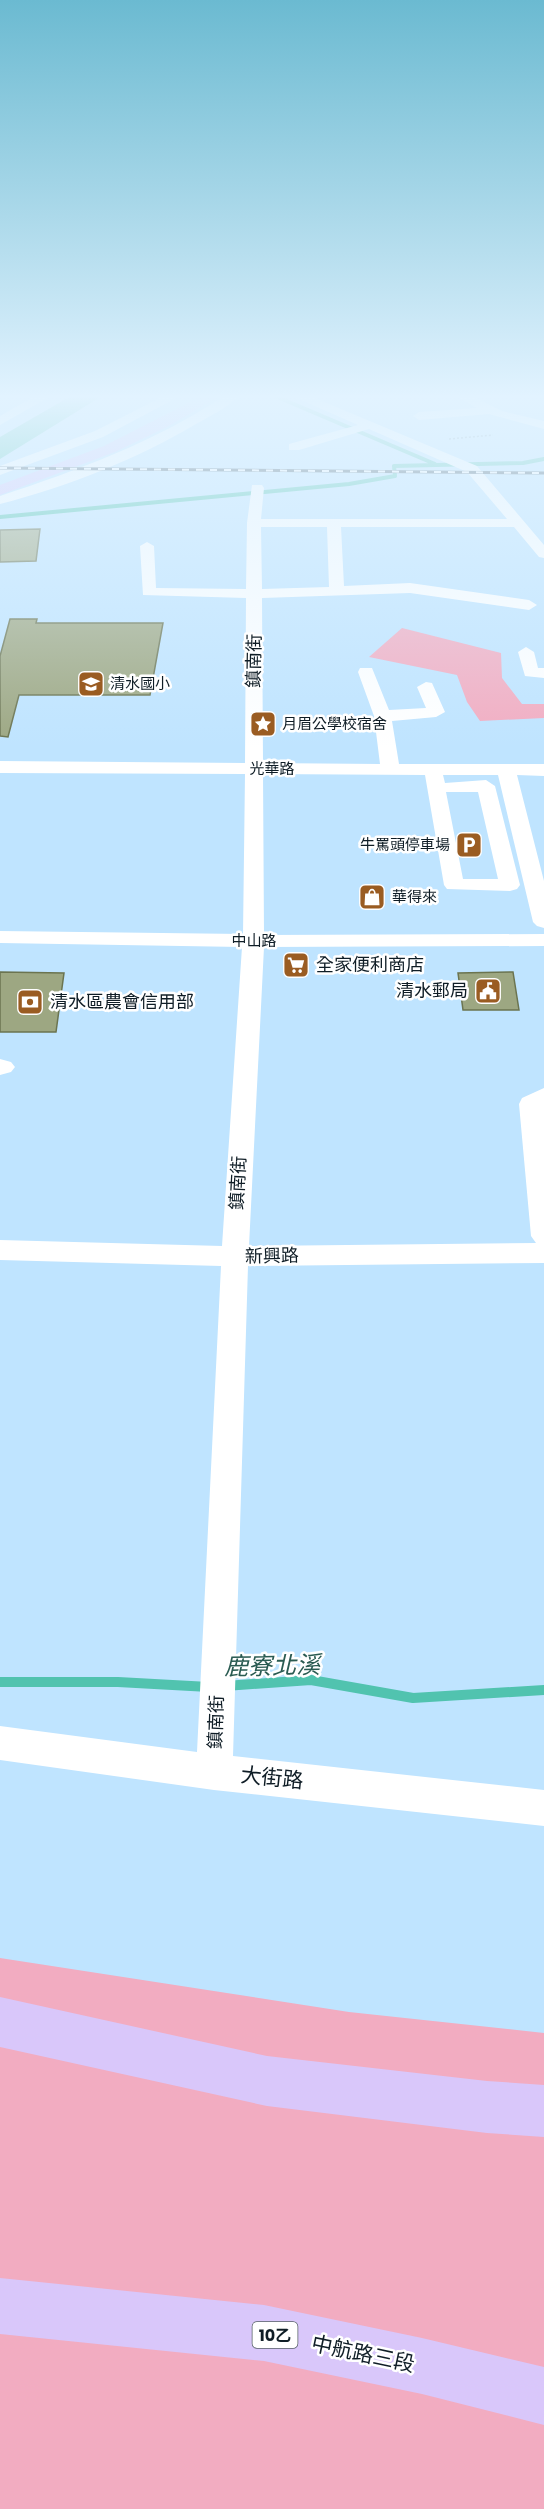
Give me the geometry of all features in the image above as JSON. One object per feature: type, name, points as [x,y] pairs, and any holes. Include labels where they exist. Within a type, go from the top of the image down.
[{"type":"main road","points":[[0,2022],[267,2081],[487,2107],[544,2110]]},
{"type":"main road","name":"中航路三段","points":[[0,2306],[264,2333],[422,2366],[544,2396]]},
{"type":"street","name":"鎮南街","points":[[214,1772],[235,1256],[252,933],[255,513]]},
{"type":"street","points":[[508,513],[544,554]]},
{"type":"street","points":[[254,523],[516,523]]},
{"type":"street","points":[[334,523],[337,591]]},
{"type":"street","points":[[147,546],[148,592],[255,594],[410,588],[530,605]]},
{"type":"street","points":[[526,652],[531,672],[544,673]]},
{"type":"street","points":[[366,672],[383,716],[390,768]]},
{"type":"street","points":[[383,716],[436,711],[426,687]]},
{"type":"street","name":"光華路","points":[[0,767],[390,768],[435,778],[506,770],[544,770]]},
{"type":"street","points":[[506,770],[543,932],[544,964]]},
{"type":"street","points":[[435,778],[486,786],[510,885],[454,885],[435,778]]},
{"type":"street","name":"中山路","points":[[0,924],[252,933]]},
{"type":"street","name":"中山路","points":[[0,937],[543,932]]},
{"type":"street","points":[[544,1096],[531,1104],[544,1236]]},
{"type":"street","name":"新興路","points":[[0,1250],[235,1256],[544,1253]]},
{"type":"street","name":"大街路","points":[[0,1743],[214,1772],[544,1808]]},
{"type":"shaded area","points":[[402,628],[501,653],[502,678],[522,704],[544,704],[544,718],[480,721],[467,702],[457,675],[369,657]]},
{"type":"shaded area","points":[[0,1958],[349,2012],[544,2033],[544,2509],[0,2509]]},
{"type":"building","points":[[40,529],[36,561],[0,562],[0,530]]},
{"type":"building","points":[[10,619],[37,619],[36,623],[163,623],[150,695],[19,695],[8,737],[0,736],[0,656]]},
{"type":"building","name":"清水區農會信用部","points":[[0,972],[64,973],[56,1032],[0,1032]]},
{"type":"building","name":"清水郵局","points":[[513,972],[519,1010],[463,1010],[458,973]]},
{"type":"waterway","points":[[0,517],[41,513]]},
{"type":"waterway","name":"鹿寮北溪","points":[[225,1686],[311,1680],[413,1698],[544,1690]]},
{"type":"waterway","name":"鹿寮北溪","points":[[0,1682],[118,1682],[209,1687]]},
{"type":"place","name":"清水國小","points":[[91,684]]},
{"type":"place","name":"月眉公學校宿舍","points":[[263,724]]},
{"type":"place","name":"牛罵頭停車場","points":[[469,845]]},
{"type":"place","name":"華得來","points":[[372,897]]},
{"type":"place","name":"全家便利商店","points":[[296,965]]},
{"type":"place","name":"清水郵局","points":[[488,991]]},
{"type":"place","name":"清水區農會信用部","points":[[30,1002]]}]
